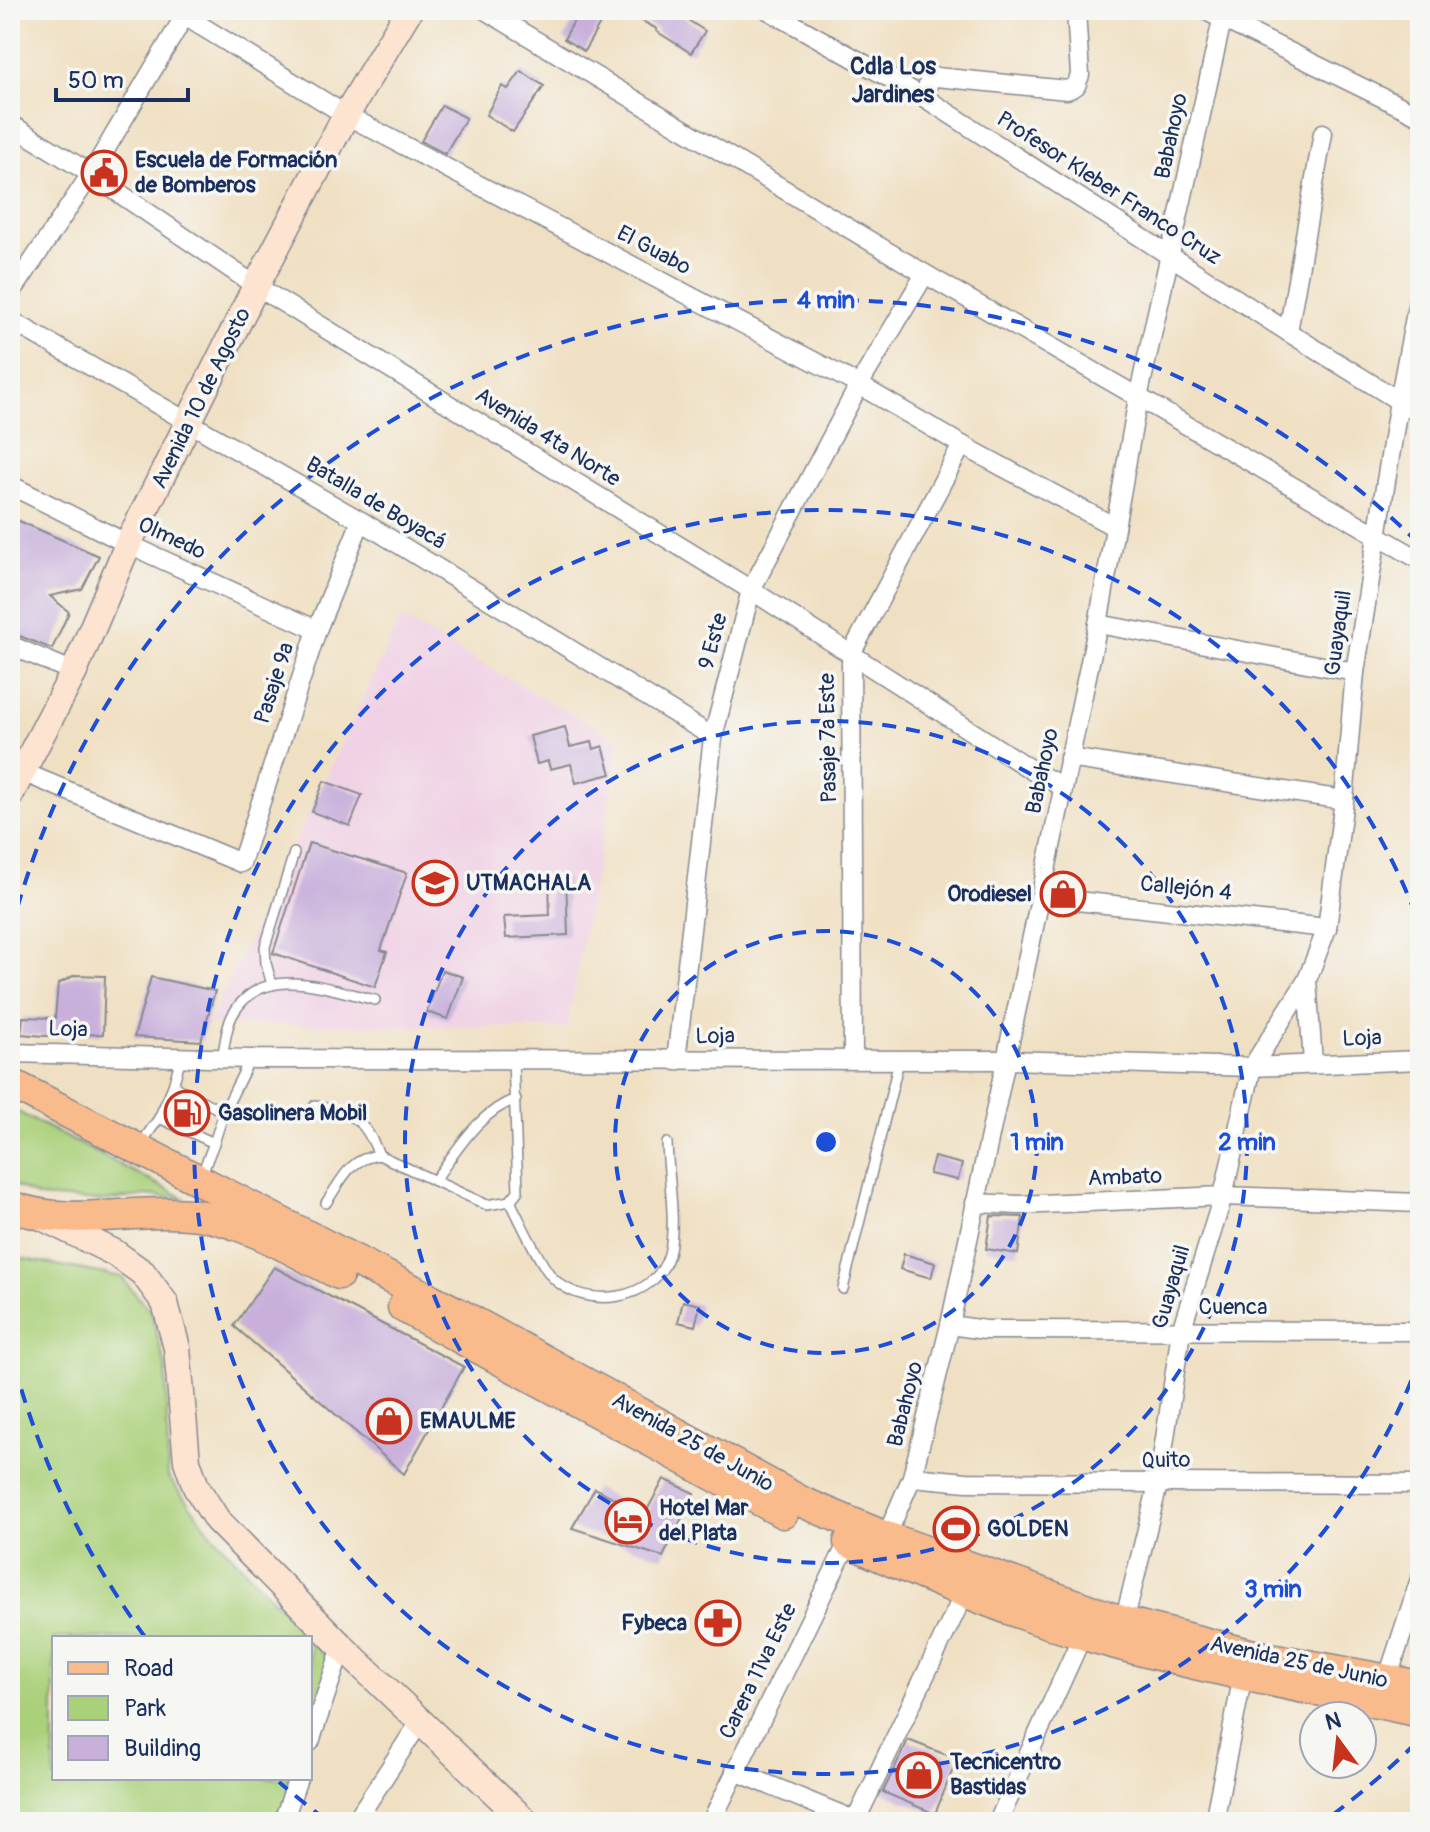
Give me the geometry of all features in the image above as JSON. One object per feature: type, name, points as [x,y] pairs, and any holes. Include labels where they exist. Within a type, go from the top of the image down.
[{"type":"main road","name":"Avenida 25 de Junio","points":[[10,1083],[454,1311],[802,1502],[886,1537],[1124,1622],[1254,1655],[1420,1686]]},
{"type":"main road","name":"Avenida 25 de Junio","points":[[10,1206],[40,1216],[202,1216],[240,1225],[392,1301],[771,1508],[964,1594],[1083,1634],[1243,1675],[1420,1712]]},
{"type":"street","name":"Avenida 10 de Agosto","points":[[14,778],[74,672],[128,544],[256,286],[346,115],[409,10]]},
{"type":"street","points":[[485,10],[925,274],[1420,560]]},
{"type":"street","name":"Profesor Kleber Franco Cruz","points":[[768,10],[925,98],[1420,414]]},
{"type":"street","points":[[925,98],[929,80],[936,77],[1067,90],[1076,86],[1080,75],[1076,10]]},
{"type":"street","points":[[1204,10],[1224,15],[1420,116]]},
{"type":"street","name":"El Guabo","points":[[183,12],[346,115],[859,385],[962,445],[1115,527]]},
{"type":"street","points":[[10,295],[91,174],[183,12]]},
{"type":"street","name":"Babahoyo","points":[[886,1537],[912,1477],[950,1325],[1098,624],[1138,398],[1224,15]]},
{"type":"street","name":"Avenida 4ta Norte","points":[[10,124],[91,174],[256,286],[751,590],[1033,771],[1063,787]]},
{"type":"street","points":[[1288,332],[1323,133]]},
{"type":"street","name":"9 Este","points":[[676,1061],[713,737],[751,590],[859,385],[925,274]]},
{"type":"street","name":"Guayaquil","points":[[1124,1622],[1158,1485],[1181,1331],[1223,1196],[1252,1067],[1307,980],[1327,928],[1344,800],[1355,672],[1420,291]]},
{"type":"street","name":"Batalla de Boyacá","points":[[10,320],[361,521],[713,737]]},
{"type":"street","name":"Pasaje 7a Este","points":[[853,1059],[851,654],[962,445]]},
{"type":"street","name":"Olmedo","points":[[10,485],[128,544],[317,630]]},
{"type":"street","name":"Pasaje 9a","points":[[14,778],[241,863],[317,630],[361,521]]},
{"type":"street","points":[[1098,624],[1355,672]]},
{"type":"street","points":[[10,645],[74,672]]},
{"type":"street","points":[[1069,758],[1344,800]]},
{"type":"street","name":"Callejón 4","points":[[1040,897],[1327,928]]},
{"type":"street","name":"Guayaquil","points":[[1307,980],[1313,1063]]},
{"type":"street","name":"Loja","points":[[10,1053],[250,1059],[1006,1060],[1252,1067],[1420,1060]]},
{"type":"street","name":"Ambato","points":[[975,1203],[1019,1205],[1223,1196],[1420,1203]]},
{"type":"street","points":[[40,1216],[115,1253],[143,1273],[165,1303],[177,1348],[187,1461],[196,1487],[217,1520],[342,1647],[526,1822]]},
{"type":"street","name":"Cuenca","points":[[950,1325],[985,1330],[1420,1331]]},
{"type":"street","name":"Quito","points":[[912,1477],[967,1482],[1158,1485],[1420,1484]]},
{"type":"street","name":"Carera 11va Este","points":[[711,1822],[848,1542]]},
{"type":"street","points":[[1387,1680],[1416,1606],[1420,1579]]},
{"type":"street","points":[[735,1771],[857,1822],[964,1594]]},
{"type":"street","points":[[998,1822],[1083,1634]]},
{"type":"street","points":[[312,1736],[342,1647]]},
{"type":"street","points":[[1214,1822],[1243,1675]]},
{"type":"street","points":[[355,1822],[421,1720]]},
{"type":"street","points":[[283,1822],[297,1780]]},
{"type":"lane","points":[[272,985],[265,947],[294,853]]},
{"type":"lane","points":[[222,1058],[232,1016],[260,989],[291,981],[375,1000]]},
{"type":"lane","points":[[138,1148],[159,1118],[181,1057]]},
{"type":"lane","points":[[200,1179],[224,1112],[250,1059]]},
{"type":"lane","points":[[326,1203],[353,1164],[363,1157],[379,1155],[487,1205],[510,1201],[518,1191],[513,1060]]},
{"type":"lane","points":[[843,1289],[899,1061]]},
{"type":"lane","points":[[173,1086],[224,1112]]},
{"type":"lane","points":[[434,1181],[479,1121],[504,1103],[516,1099]]},
{"type":"lane","points":[[315,1105],[357,1119],[368,1128],[379,1155]]},
{"type":"lane","points":[[159,1118],[214,1143]]},
{"type":"lane","points":[[510,1201],[551,1276],[573,1292],[597,1297],[625,1296],[651,1284],[668,1257],[672,1238],[667,1143]]},
{"type":"shaded area","name":"UTMACHALA","points":[[401,618],[620,741],[567,1028],[209,1024]]},
{"type":"green space","points":[[10,1108],[186,1199],[147,1195],[105,1201],[38,1197],[10,1183]]},
{"type":"green space","points":[[19,1258],[121,1277],[151,1312],[166,1369],[168,1477],[213,1535],[306,1636],[52,1636],[52,1780],[296,1780],[282,1822],[10,1822],[10,1259]]},
{"type":"green space","points":[[312,1642],[335,1667],[312,1734]]},
{"type":"building","points":[[580,10],[601,22],[584,51],[564,39]]},
{"type":"building","points":[[622,10],[672,10],[705,31],[691,53]]},
{"type":"building","points":[[521,71],[544,86],[513,132],[486,115],[502,86],[508,89]]},
{"type":"building","points":[[442,105],[466,118],[445,154],[421,141]]},
{"type":"building","points":[[10,517],[99,556],[82,589],[50,596],[69,612],[52,649],[10,632]]},
{"type":"building","points":[[565,727],[570,747],[592,742],[594,749],[603,746],[611,774],[576,783],[571,764],[550,769],[548,761],[537,764],[530,736]]},
{"type":"building","points":[[324,781],[362,795],[350,826],[312,812]]},
{"type":"building","points":[[309,843],[407,873],[381,950],[387,952],[375,987],[273,953]]},
{"type":"building","points":[[566,878],[568,935],[506,938],[504,917],[550,915],[549,879]]},
{"type":"building","points":[[442,970],[463,977],[448,1019],[427,1012]]},
{"type":"building","points":[[75,975],[105,976],[103,1034],[21,1034],[23,1017],[55,1018],[58,984]]},
{"type":"building","points":[[151,977],[215,991],[201,1041],[134,1037]]},
{"type":"building","points":[[934,1157],[962,1164],[958,1180],[929,1174]]},
{"type":"building","points":[[991,1216],[1023,1217],[1018,1254],[986,1249]]},
{"type":"building","points":[[904,1254],[935,1263],[931,1278],[900,1269]]},
{"type":"building","name":"EMAULME","points":[[274,1267],[464,1367],[404,1474],[234,1326]]},
{"type":"building","points":[[683,1301],[700,1305],[695,1326],[678,1322]]},
{"type":"building","name":"Hotel Mar del Plata","points":[[664,1479],[694,1493],[663,1557],[572,1528],[595,1488],[645,1514]]},
{"type":"building","name":"Tecnicentro Bastidas","points":[[908,1740],[957,1759],[935,1814],[883,1792]]},
{"type":"place","name":"Escuela de Formación de Bomberos","points":[[104,173]]},
{"type":"place","name":"UTMACHALA","points":[[435,883]]},
{"type":"place","name":"Orodiesel","points":[[1063,894]]},
{"type":"place","name":"Gasolinera Mobil","points":[[187,1113]]},
{"type":"place","name":"EMAULME","points":[[389,1421]]},
{"type":"place","name":"Hotel Mar del Plata","points":[[628,1521]]},
{"type":"place","name":"GOLDEN","points":[[956,1529]]},
{"type":"place","name":"Fybeca","points":[[718,1623]]},
{"type":"place","name":"Tecnicentro Bastidas","points":[[919,1775]]},
{"type":"district","name":"Cdla Los Jardines","points":[[893,80]]}]
